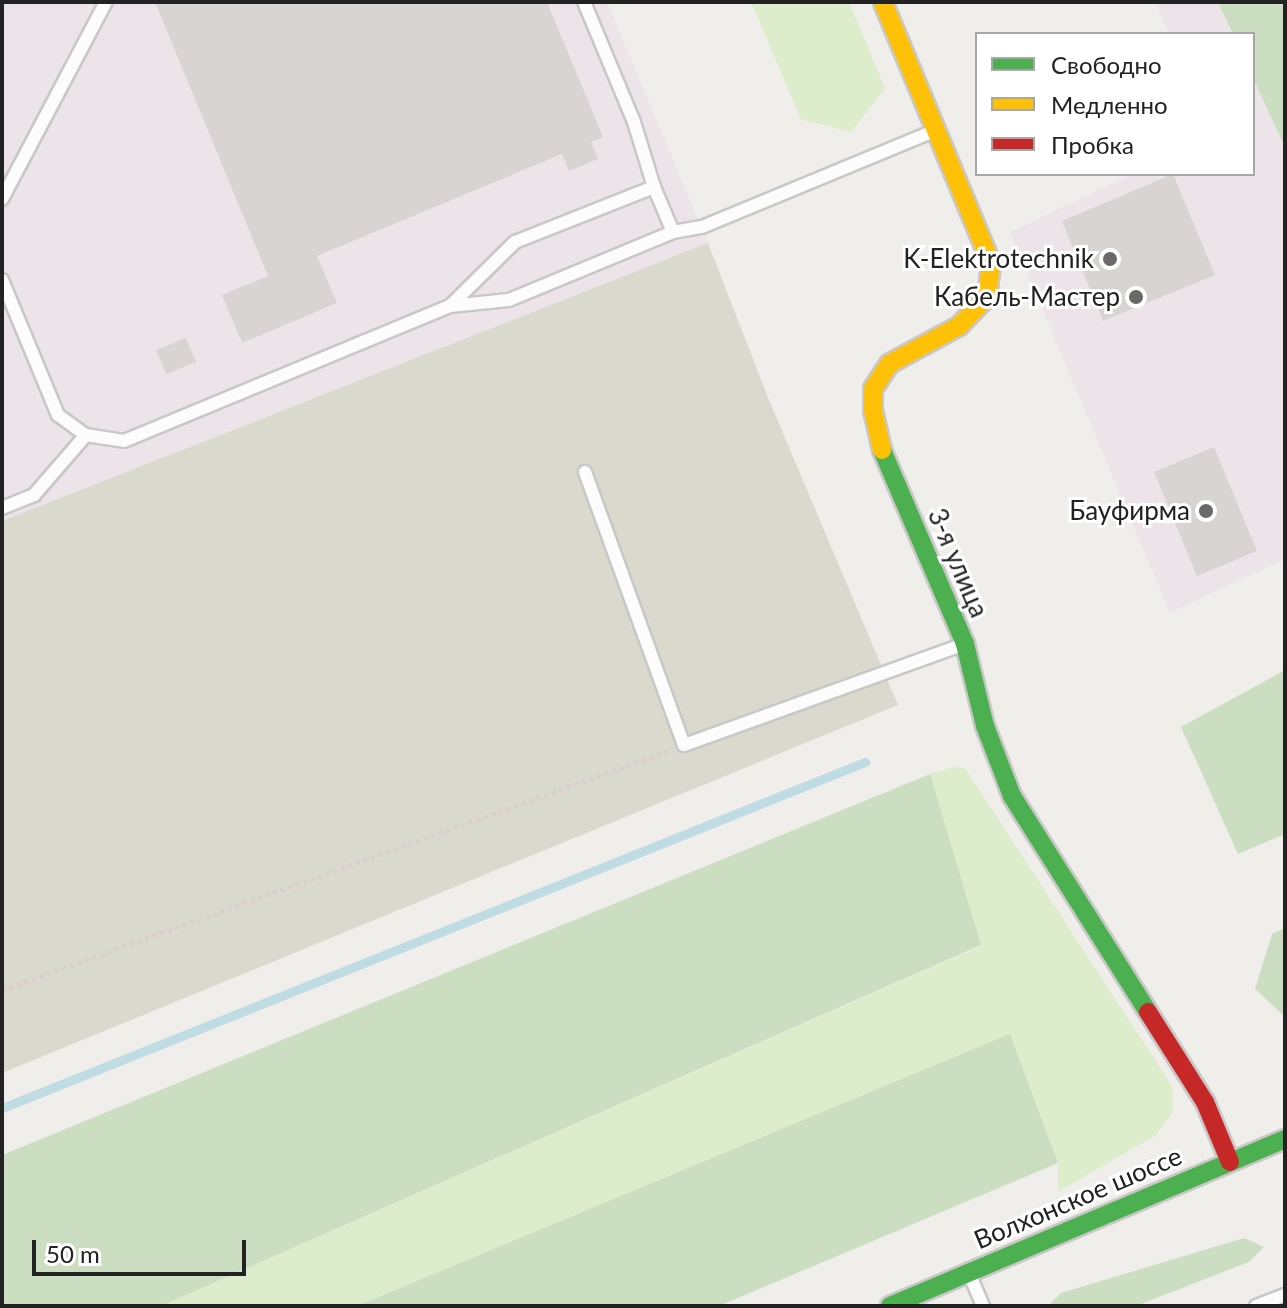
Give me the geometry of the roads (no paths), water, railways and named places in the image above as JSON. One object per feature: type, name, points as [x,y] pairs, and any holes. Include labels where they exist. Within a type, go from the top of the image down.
[{"type":"street","name":"3-я улица","points":[[883,2],[991,263],[987,297],[959,326],[889,364],[873,389],[873,410],[883,454],[965,644],[985,726],[1012,796],[1205,1102],[1230,1162]]},
{"type":"street","name":"Волхонское шоссе","points":[[890,1306],[1285,1139]]},
{"type":"lane","points":[[2,199],[106,2]]},
{"type":"lane","points":[[584,2],[634,122],[654,187],[673,232]]},
{"type":"lane","points":[[2,280],[58,415],[86,435],[124,441],[450,306],[509,300],[673,232],[702,227],[936,130]]},
{"type":"lane","points":[[450,306],[515,242],[654,187]]},
{"type":"lane","points":[[2,508],[34,495],[86,435]]},
{"type":"lane","points":[[585,472],[684,745],[965,644]]},
{"type":"lane","points":[[969,1273],[983,1306]]},
{"type":"lane","points":[[1256,1306],[1285,1295]]},
{"type":"waterway","points":[[2,1108],[865,762]]},
{"type":"place","name":"K-Elektrotechnik","points":[[1110,259]]},
{"type":"place","name":"Кабель-Мастер","points":[[1136,297]]},
{"type":"place","name":"Бауфирма","points":[[1206,511]]}]
